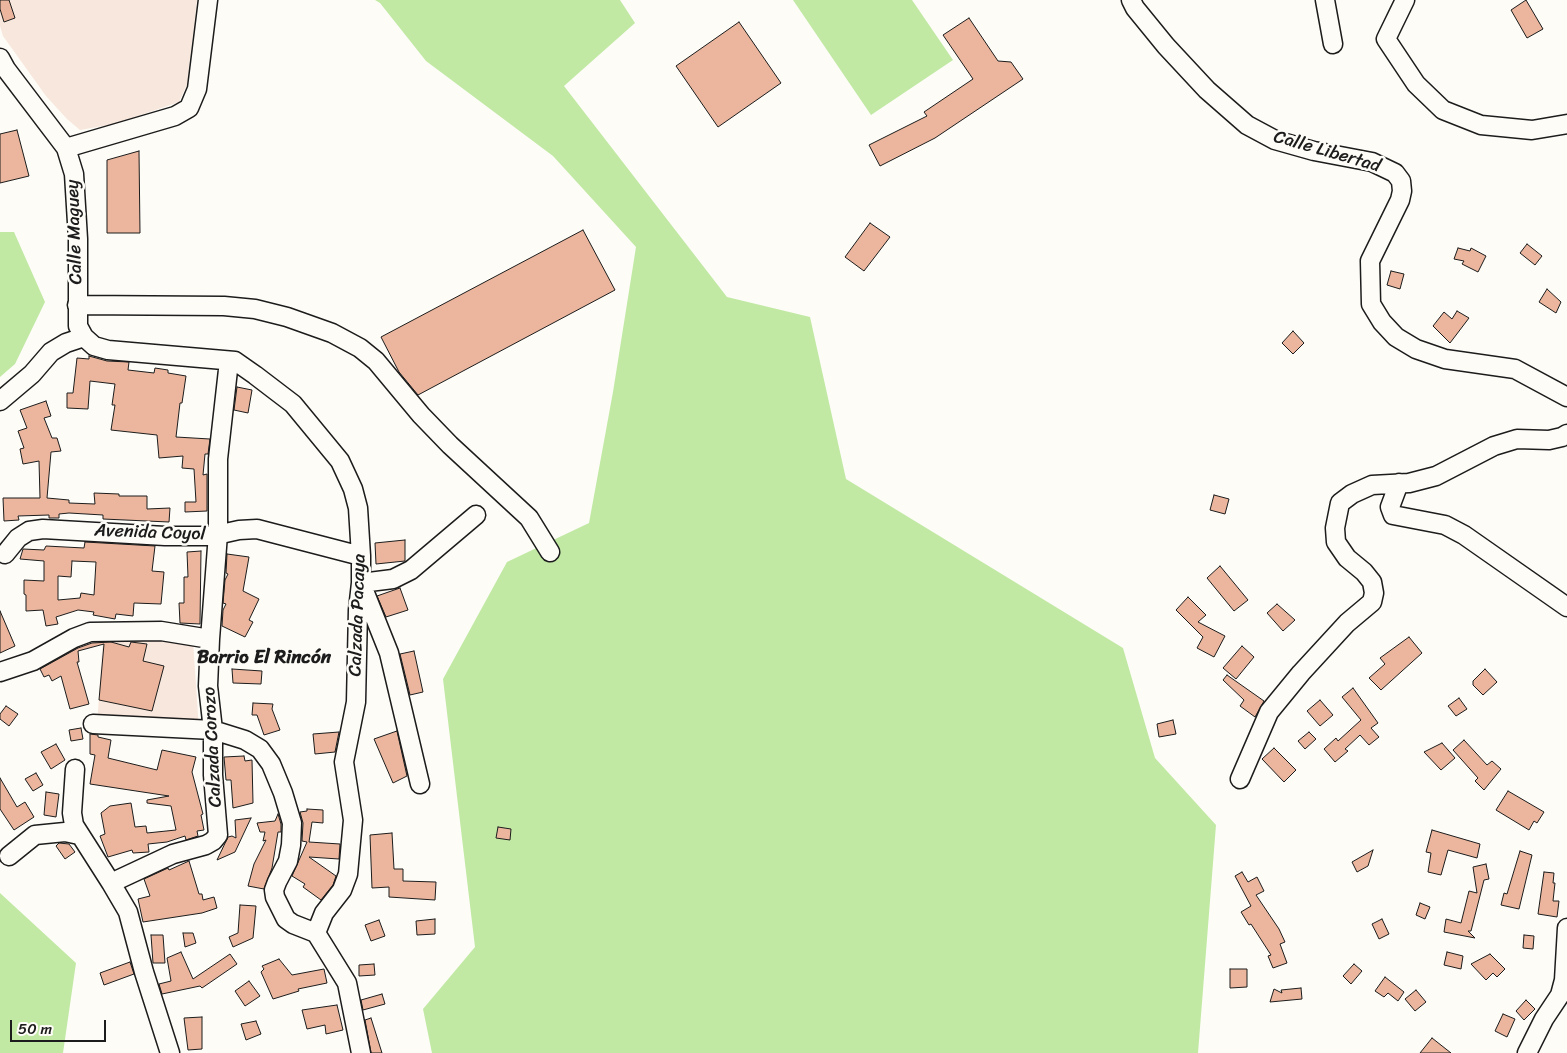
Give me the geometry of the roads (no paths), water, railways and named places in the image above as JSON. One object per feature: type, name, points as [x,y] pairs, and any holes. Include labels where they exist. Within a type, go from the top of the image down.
[{"type":"street","points":[[66,148],[175,116],[189,108],[197,90],[208,0]]},
{"type":"street","name":"Calle Libertad","points":[[1131,0],[1135,8],[1166,46],[1207,90],[1247,125],[1275,140],[1314,151],[1372,162],[1395,173],[1401,181],[1402,191],[1400,200],[1370,261],[1371,304],[1382,322],[1396,337],[1416,350],[1445,359],[1515,369],[1567,397]]},
{"type":"street","points":[[1325,0],[1333,44]]},
{"type":"street","points":[[1405,0],[1386,39],[1416,84],[1443,110],[1481,126],[1532,130],[1567,124]]},
{"type":"street","name":"Calle Maguey","points":[[2,66],[66,148],[74,174],[78,238],[78,326],[84,337]]},
{"type":"street","points":[[78,305],[224,306],[247,308],[287,317],[332,333],[360,348],[376,361],[421,415],[450,445],[528,518],[550,552]]},
{"type":"street","points":[[0,402],[32,374],[51,352],[66,343],[84,337]]},
{"type":"street","name":"Calzada Pacaya","points":[[84,337],[94,346],[108,350],[235,361],[293,404],[340,461],[353,489],[358,508],[361,583],[358,610],[356,702],[344,762],[353,820],[348,874],[342,890],[324,913],[316,933]]},
{"type":"street","name":"Calzada Corozo","points":[[110,883],[172,854],[206,845],[218,835],[213,775],[213,730],[208,686],[218,534],[218,459],[229,361]]},
{"type":"street","points":[[1240,779],[1269,712],[1301,673],[1348,623],[1372,602],[1374,593],[1372,582],[1364,572],[1347,558],[1336,542],[1335,528],[1340,503],[1352,494],[1372,485],[1409,483],[1436,476],[1501,443],[1517,439],[1549,440],[1567,434]]},
{"type":"street","points":[[1398,484],[1390,507],[1393,515],[1445,526],[1464,535],[1567,606]]},
{"type":"street","points":[[420,784],[388,653],[361,583],[393,579],[411,570],[476,515]]},
{"type":"street","name":"Avenida Coyol","points":[[5,554],[18,538],[24,534],[29,531],[43,529],[165,536],[212,536],[239,530],[257,529],[361,556]]},
{"type":"street","points":[[0,672],[33,661],[74,638],[90,632],[161,631],[210,639]]},
{"type":"street","points":[[93,724],[213,730],[245,740],[260,749],[271,764],[283,793],[292,823],[292,845],[288,861],[274,890],[275,897],[286,919],[293,924],[316,933],[347,983],[361,1053]]},
{"type":"street","points":[[75,769],[72,813],[74,825],[128,912],[144,972],[170,1053]]},
{"type":"street","points":[[9,856],[35,835],[64,832],[79,835]]},
{"type":"street","points":[[1527,1053],[1544,1019],[1560,995],[1564,980],[1567,928]]},
{"type":"district","name":"Barrio El Rincón","points":[[264,658]]}]
